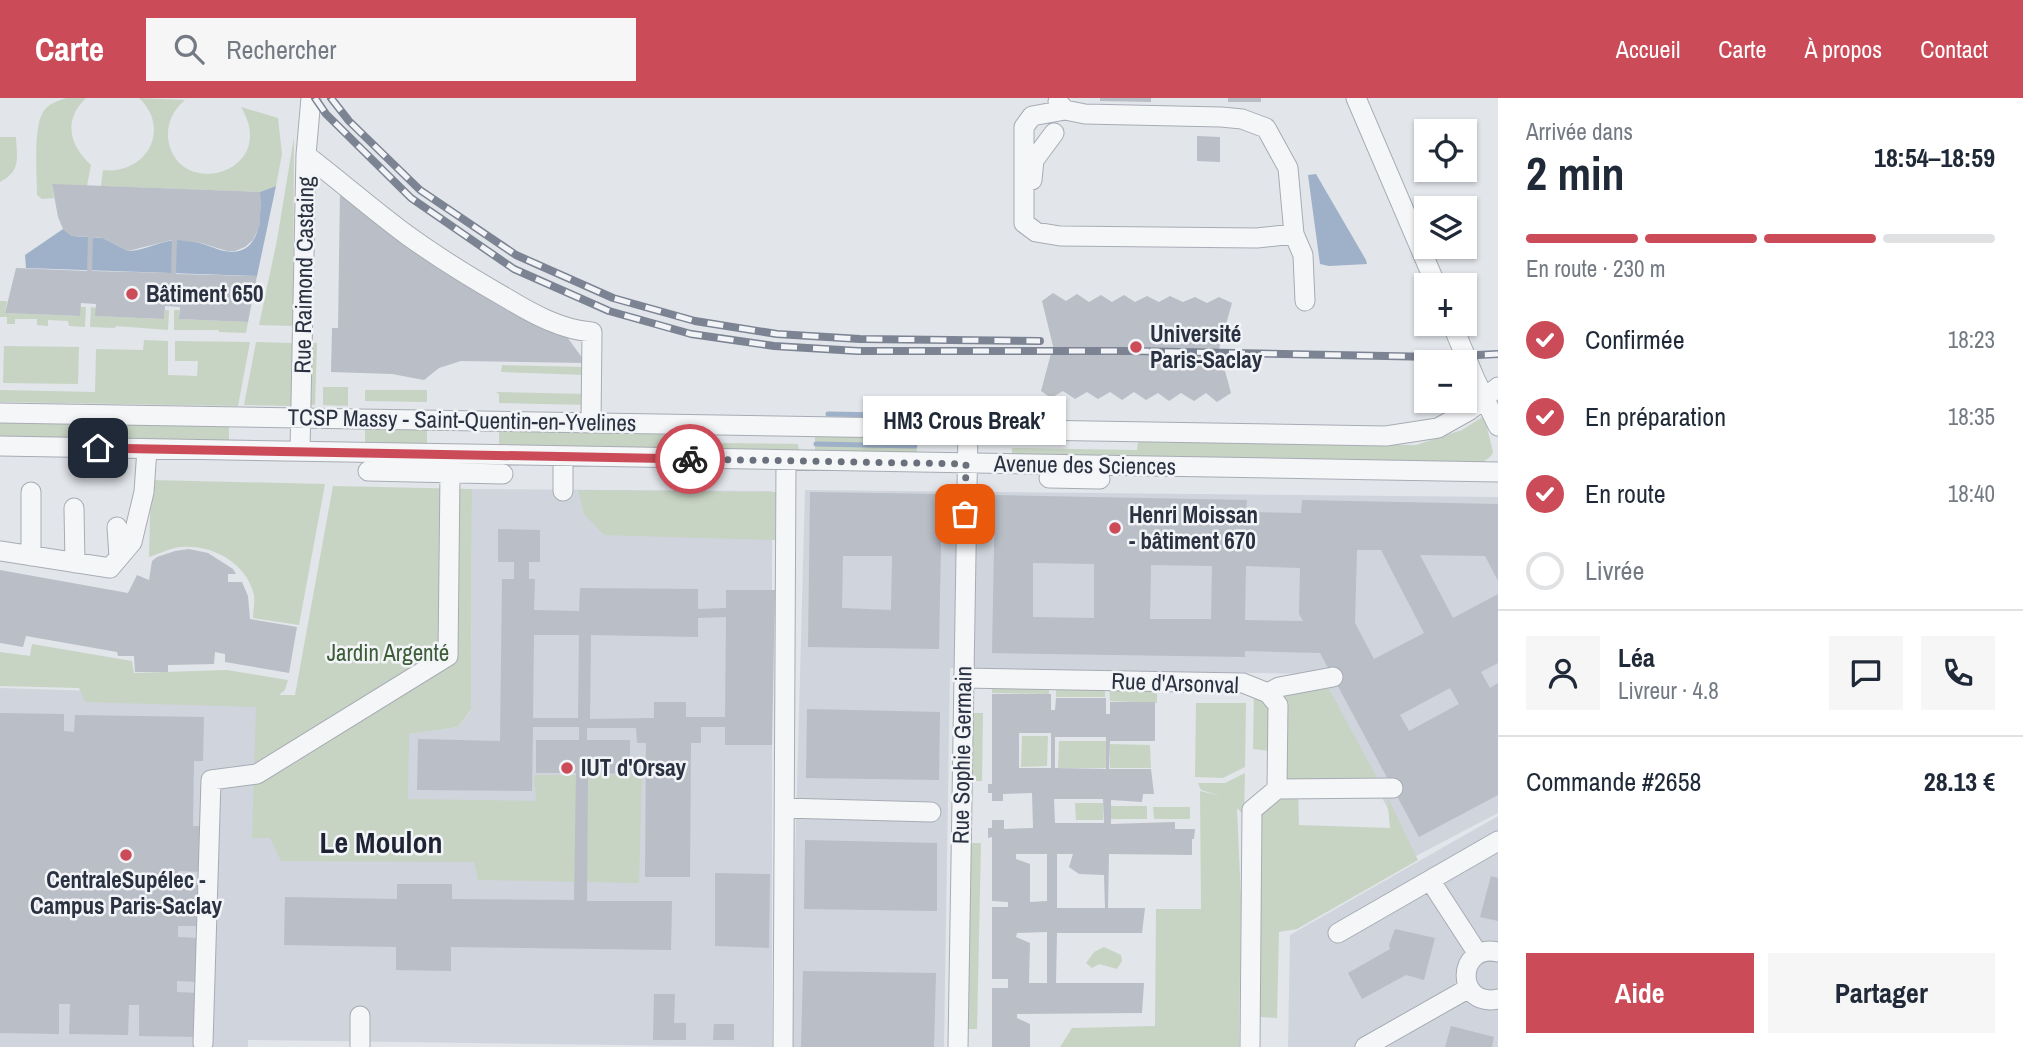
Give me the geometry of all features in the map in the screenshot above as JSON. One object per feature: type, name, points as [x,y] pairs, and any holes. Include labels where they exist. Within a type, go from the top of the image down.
[{"type":"street","points":[[1356,98],[1431,273]]},
{"type":"street","points":[[1294,234],[1257,238],[1060,236],[1036,232],[1024,223],[1024,127],[1032,116],[1061,104],[1085,114],[1221,117],[1242,119],[1266,128],[1288,168],[1294,234],[1303,255],[1304,301]]},
{"type":"street","name":"Rue Raimond Castaing","points":[[300,452],[306,155],[310,106]]},
{"type":"street","points":[[1023,192],[1032,182],[1034,160],[1054,133]]},
{"type":"street","points":[[306,155],[451,266],[554,322],[578,331],[592,332],[591,423]]},
{"type":"street","points":[[1459,336],[1491,393],[1498,426]]},
{"type":"street","name":"TCSP Massy - Saint-Quentin-en-Yvelines","points":[[0,413],[1386,436],[1438,428],[1491,393]]},
{"type":"street","name":"Rue Sophie Germain","points":[[958,1047],[968,429]]},
{"type":"street","name":"Avenue des Sciences","points":[[0,446],[1498,472]]},
{"type":"street","points":[[0,551],[110,568],[132,542],[144,492],[147,449]]},
{"type":"street","points":[[562,491],[563,456]]},
{"type":"street","points":[[783,1047],[786,461]]},
{"type":"street","points":[[368,471],[458,470],[503,474]]},
{"type":"street","points":[[203,1043],[211,780],[257,774],[448,656],[458,470]]},
{"type":"street","points":[[1049,478],[1303,480]]},
{"type":"street","points":[[30,556],[31,492]]},
{"type":"street","points":[[74,508],[75,563]]},
{"type":"street","points":[[117,527],[119,557]]},
{"type":"street","points":[[1268,693],[1279,687],[1333,677]]},
{"type":"street","name":"Rue d'Arsonval","points":[[963,678],[1243,683],[1268,693],[1278,705],[1277,789]]},
{"type":"street","points":[[1250,1047],[1252,810],[1277,789],[1392,788]]},
{"type":"street","points":[[784,808],[931,812]]},
{"type":"street","points":[[1338,933],[1498,841]]},
{"type":"street","points":[[1430,880],[1488,953],[1468,965],[1466,981],[1469,988],[1480,998],[1498,999]]},
{"type":"street","points":[[1364,1047],[1469,988]]},
{"type":"street","points":[[360,1016],[360,1047]]},
{"type":"shaded area","name":"IUT d'Orsay","points":[[472,489],[772,491],[772,1047],[248,1040],[248,1047],[0,1047],[0,688],[257,696],[253,838],[409,734],[458,727],[471,711]]},
{"type":"shaded area","points":[[805,490],[1498,497],[1498,813],[1414,857],[1315,674],[950,668],[944,1047],[790,1047]]},
{"type":"shaded area","points":[[1498,816],[1498,1047],[1288,1047],[1290,935]]},
{"type":"green space","points":[[66,98],[86,98],[74,115],[72,132],[78,149],[91,165],[87,186],[52,185],[54,198],[42,199],[37,195],[36,152],[40,120],[47,107]]},
{"type":"green space","points":[[139,98],[185,100],[172,117],[168,138],[175,158],[188,169],[205,174],[223,171],[238,163],[248,149],[250,130],[241,107],[278,118],[282,154],[276,186],[260,192],[101,186],[103,170],[118,170],[131,165],[142,158],[150,148],[153,123],[149,110]]},
{"type":"green space","points":[[0,137],[16,137],[17,158],[15,169],[0,182]]},
{"type":"green space","points":[[294,137],[293,326],[259,325],[277,240]]},
{"type":"green space","points":[[0,301],[7,301],[5,313],[80,316],[80,307],[86,307],[85,327],[69,326],[68,321],[48,320],[48,326],[37,325],[37,319],[15,319],[15,324],[7,324],[7,317],[0,317]]},
{"type":"green space","points":[[91,307],[96,308],[96,316],[164,319],[165,310],[169,310],[168,330],[90,327]]},
{"type":"green space","points":[[174,310],[179,310],[180,319],[248,322],[246,333],[174,330]]},
{"type":"green space","points":[[144,340],[168,341],[168,375],[197,376],[198,361],[175,361],[175,341],[250,342],[238,406],[0,402],[0,390],[95,392],[96,349],[143,350]]},
{"type":"green space","points":[[256,342],[292,343],[291,406],[244,405]]},
{"type":"green space","points":[[312,343],[317,343],[315,405],[311,405]]},
{"type":"green space","points":[[4,346],[79,347],[78,384],[3,383]]},
{"type":"green space","points":[[502,365],[585,367],[585,375],[501,372]]},
{"type":"green space","points":[[323,387],[348,387],[348,406],[323,405]]},
{"type":"green space","points":[[365,390],[427,390],[427,402],[365,401]]},
{"type":"green space","points":[[496,392],[589,394],[589,405],[499,403],[499,394]]},
{"type":"green space","points":[[1484,416],[1493,452],[1482,463],[1012,456],[1012,448],[1137,450],[1138,442],[1416,445],[1462,430]]},
{"type":"green space","points":[[0,422],[229,426],[229,441],[0,438]]},
{"type":"green space","points":[[365,429],[427,430],[427,445],[365,444]]},
{"type":"green space","points":[[499,431],[703,434],[702,450],[499,446]]},
{"type":"green space","points":[[815,436],[917,438],[917,454],[815,452]]},
{"type":"green space","points":[[721,443],[798,444],[799,451],[718,450]]},
{"type":"green space","points":[[151,480],[325,484],[299,625],[253,618],[254,595],[250,584],[236,565],[216,552],[181,547],[149,557]]},
{"type":"green space","name":"Jardin Argenté","points":[[333,486],[472,489],[471,710],[458,727],[409,734],[408,799],[536,801],[534,775],[642,775],[639,883],[478,880],[474,862],[281,861],[270,838],[252,838],[256,707],[85,702],[79,688],[0,686],[0,652],[30,656],[32,644],[132,661],[134,673],[227,670],[288,680],[285,690],[279,695],[295,695]]},
{"type":"green space","points":[[578,490],[776,492],[775,540],[604,535],[584,514]]},
{"type":"green space","points":[[992,677],[1049,677],[1049,694],[992,693]]},
{"type":"green space","points":[[1056,677],[1105,677],[1105,697],[1056,697]]},
{"type":"green space","points":[[1109,678],[1164,679],[1164,692],[1157,692],[1157,703],[1110,701]]},
{"type":"green space","points":[[1254,686],[1328,687],[1382,787],[1277,787],[1278,752],[1253,749]]},
{"type":"green space","points":[[1196,703],[1246,703],[1245,767],[1223,778],[1195,777]]},
{"type":"green space","points":[[972,713],[983,713],[982,781],[971,781]]},
{"type":"green space","points":[[1022,736],[1048,736],[1047,766],[1021,767]]},
{"type":"green space","points":[[1059,741],[1106,741],[1106,768],[1058,768]]},
{"type":"green space","points":[[1110,744],[1150,745],[1151,768],[1110,768]]},
{"type":"green space","points":[[1245,773],[1244,815],[1237,808],[1241,899],[1239,1047],[1060,1047],[1072,1028],[1155,1026],[1156,909],[1201,909],[1200,791],[1221,796],[1201,790],[1198,783],[1225,783]]},
{"type":"green space","points":[[1298,789],[1299,825],[1390,828],[1387,796],[1418,860],[1297,929],[1279,932],[1277,1018],[1249,1016],[1252,810]]},
{"type":"green space","points":[[1075,803],[1103,803],[1103,820],[1076,820]]},
{"type":"green space","points":[[1111,806],[1147,806],[1147,819],[1111,819]]},
{"type":"green space","points":[[1153,807],[1190,807],[1190,819],[1154,819]]},
{"type":"green space","points":[[969,843],[981,843],[977,1029],[966,1029]]},
{"type":"green space","points":[[1104,947],[1121,955],[1122,961],[1117,969],[1099,964],[1092,968],[1086,963],[1094,952]]},
{"type":"water","points":[[1316,174],[1367,264],[1320,264],[1308,175]]},
{"type":"water","points":[[276,186],[257,276],[26,268],[25,255],[63,229],[72,236],[103,238],[128,251],[181,240],[198,242],[224,251],[246,248],[257,233],[260,192]]},
{"type":"building","points":[[1100,98],[1151,98],[1151,102],[1100,101]]},
{"type":"building","points":[[1228,98],[1261,98],[1261,102],[1228,102]]},
{"type":"building","points":[[1197,136],[1220,137],[1220,162],[1197,161]]},
{"type":"building","points":[[52,184],[260,192],[260,225],[253,240],[245,247],[227,251],[201,243],[177,240],[176,274],[257,276],[248,322],[179,319],[180,307],[165,306],[164,319],[95,316],[96,304],[81,303],[80,316],[5,313],[16,268],[87,271],[88,237],[72,236],[63,229]],"holes":[[[93,237],[103,238],[128,251],[172,240],[171,273],[92,271]]]},
{"type":"building","points":[[340,191],[398,240],[437,268],[513,314],[567,337],[586,363],[461,361],[439,368],[424,380],[392,374],[331,372],[332,328],[338,328]]},
{"type":"building","name":"Université Paris-Saclay","points":[[1053,293],[1066,301],[1077,294],[1089,302],[1101,295],[1112,302],[1124,295],[1135,302],[1147,296],[1159,302],[1170,296],[1183,302],[1195,297],[1207,303],[1219,297],[1232,303],[1219,349],[1231,393],[1217,402],[1206,393],[1194,401],[1181,393],[1169,401],[1158,393],[1146,400],[1134,392],[1122,400],[1110,392],[1098,399],[1087,392],[1075,399],[1063,391],[1051,398],[1041,391],[1053,346],[1042,301]]},
{"type":"building","points":[[810,492],[942,494],[939,649],[808,647]],"holes":[[[843,556],[892,556],[891,610],[842,608]]]},
{"type":"building","points":[[995,495],[1247,500],[1246,512],[1301,513],[1302,500],[1498,504],[1498,581],[1485,556],[1420,555],[1453,618],[1498,594],[1498,663],[1481,672],[1490,688],[1498,683],[1498,795],[1419,837],[1320,653],[1245,651],[1245,657],[992,653]],"holes":[[[1357,550],[1381,550],[1424,633],[1374,659],[1355,623]],[[1033,563],[1094,564],[1094,618],[1033,617]],[[1151,565],[1212,566],[1211,619],[1150,619]],[[1246,566],[1300,568],[1299,614],[1303,621],[1245,620]],[[1450,688],[1459,704],[1409,731],[1400,715]]]},
{"type":"building","points":[[498,529],[540,530],[540,562],[529,562],[529,579],[535,579],[534,610],[579,611],[580,588],[698,589],[698,609],[726,608],[726,590],[775,590],[772,745],[725,745],[725,727],[701,727],[701,743],[691,743],[690,877],[645,877],[646,743],[637,743],[636,728],[587,728],[587,740],[630,740],[630,774],[588,773],[587,901],[672,901],[671,950],[451,947],[451,971],[396,970],[396,947],[284,945],[285,897],[397,899],[397,884],[452,884],[452,899],[574,900],[576,773],[536,773],[536,740],[579,740],[579,727],[533,727],[532,791],[417,790],[418,739],[500,741],[502,579],[514,579],[514,562],[498,562]],"holes":[[[726,617],[725,717],[686,717],[686,702],[654,702],[654,718],[590,719],[591,635],[698,637],[698,618]],[[534,635],[579,635],[578,718],[533,718]]]},
{"type":"building","points":[[189,549],[208,553],[233,569],[236,574],[228,574],[228,582],[242,582],[248,596],[250,619],[297,627],[289,673],[225,662],[225,654],[215,652],[214,664],[168,665],[168,672],[135,672],[134,656],[118,656],[117,652],[26,636],[23,647],[0,643],[0,570],[128,593],[137,575],[149,580],[152,561],[157,557]]},
{"type":"building","points":[[992,694],[1051,694],[1051,710],[1055,710],[1056,698],[1106,698],[1106,714],[1110,714],[1110,702],[1155,702],[1155,741],[1110,741],[1109,769],[1151,769],[1154,794],[1143,794],[1142,802],[1111,800],[1111,824],[1175,822],[1175,829],[1195,829],[1192,855],[1109,854],[1108,908],[1145,908],[1142,933],[1057,933],[1056,983],[1144,983],[1142,1013],[1017,1014],[1017,1018],[1030,1024],[1030,1047],[992,1047],[992,988],[1008,988],[1008,979],[992,979],[992,907],[1008,907],[1008,902],[992,901],[992,837],[988,838],[988,828],[992,828],[992,820],[1004,820],[1004,829],[1033,828],[1032,793],[1003,794],[1003,801],[992,801],[988,784],[992,784]],"holes":[[[1019,733],[1051,733],[1051,768],[1019,768]],[[1055,737],[1106,737],[1106,769],[1055,768]],[[1054,799],[1103,799],[1104,823],[1055,823]],[[1016,854],[1047,854],[1047,901],[1030,902],[1030,864],[1016,859]],[[1057,854],[1073,854],[1069,867],[1079,874],[1104,875],[1105,908],[1057,908]],[[1047,932],[1047,983],[1029,983],[1030,943],[1016,937],[1017,933]]]},
{"type":"building","points":[[807,709],[940,712],[939,780],[806,778]]},
{"type":"building","name":"CentraleSupélec - Campus Paris-Saclay","points":[[0,713],[64,714],[64,731],[74,732],[75,715],[204,717],[203,761],[194,761],[193,826],[202,826],[201,872],[179,871],[179,882],[201,883],[200,926],[178,926],[178,937],[200,938],[199,982],[177,981],[177,992],[199,993],[198,1037],[139,1036],[139,1005],[129,1005],[128,1035],[69,1034],[70,1004],[59,1004],[59,1034],[0,1033]]},
{"type":"building","points":[[805,840],[937,843],[937,911],[804,909]]},
{"type":"building","points":[[715,873],[770,874],[769,948],[715,946]]},
{"type":"building","points":[[1491,876],[1498,878],[1498,921],[1480,917]]},
{"type":"building","points":[[1395,929],[1435,938],[1424,980],[1406,975],[1362,999],[1348,973],[1390,949]]},
{"type":"building","points":[[803,971],[936,973],[934,1047],[801,1047]]},
{"type":"building","points":[[654,994],[675,994],[674,1023],[686,1023],[686,1040],[653,1040]]},
{"type":"building","points":[[714,1024],[734,1024],[734,1040],[713,1040]]},
{"type":"building","points":[[1451,1026],[1494,1037],[1492,1047],[1445,1047]]},
{"type":"waterway","points":[[828,414],[882,415]]},
{"type":"waterway","points":[[816,444],[915,446]]},
{"type":"railway","points":[[315,98],[326,114],[411,198],[514,269],[609,311],[691,334],[774,346],[858,351],[1130,351],[1437,357],[1498,354]]},
{"type":"railway","points":[[331,98],[349,121],[420,190],[516,255],[613,298],[695,321],[777,334],[860,339],[1040,341]]},
{"type":"way so far","points":[[690,459],[966,464],[965,514]]},
{"type":"place","name":"Bâtiment 650","points":[[132,294]]},
{"type":"place","name":"Université Paris-Saclay","points":[[1136,347]]},
{"type":"place","name":"HM3 Crous Break’","points":[[965,514]]},
{"type":"place","name":"Henri Moissan - bâtiment 670","points":[[1115,528]]},
{"type":"place","name":"IUT d'Orsay","points":[[567,768]]},
{"type":"place","name":"CentraleSupélec - Campus Paris-Saclay","points":[[126,855]]},
{"type":"district","name":"Le Moulon","points":[[381,843]]},
{"type":"route","points":[[98,448],[690,459]]}]
